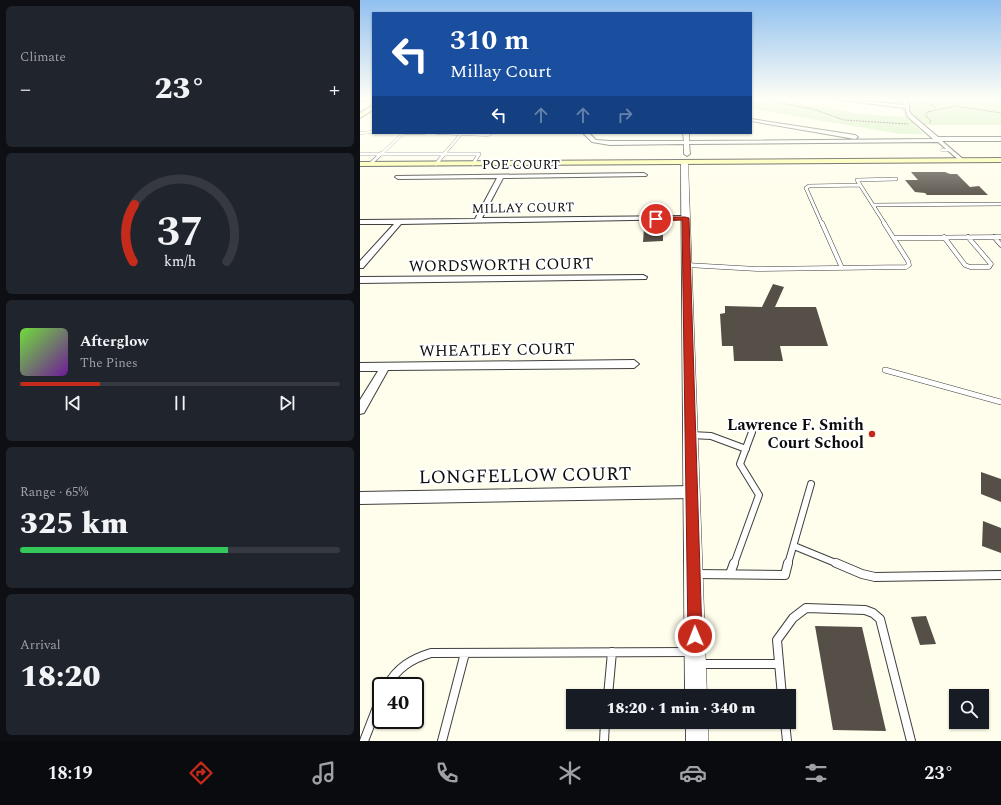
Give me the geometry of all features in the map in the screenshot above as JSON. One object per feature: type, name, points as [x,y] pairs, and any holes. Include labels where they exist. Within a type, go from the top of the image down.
[{"type":"main road","points":[[360,164],[1001,160]]},
{"type":"street","points":[[587,134],[591,139],[603,143],[881,142],[1001,139]]},
{"type":"street","points":[[686,134],[687,154]]},
{"type":"street","points":[[831,134],[881,142]]},
{"type":"street","points":[[929,134],[949,150],[957,160]]},
{"type":"street","points":[[936,140],[935,143],[942,150],[957,160]]},
{"type":"street","points":[[684,162],[696,689]]},
{"type":"street","name":"POE COURT","points":[[398,177],[644,175]]},
{"type":"street","points":[[477,221],[502,176]]},
{"type":"street","name":"MILLAY COURT","points":[[360,222],[685,218]]},
{"type":"street","points":[[360,266],[399,222]]},
{"type":"street","name":"WORDSWORTH COURT","points":[[360,280],[643,277]]},
{"type":"street","name":"WHEATLEY COURT","points":[[360,367],[634,364]]},
{"type":"street","points":[[360,410],[385,367]]},
{"type":"street","name":"LONGFELLOW COURT","points":[[360,498],[692,492]]},
{"type":"street","points":[[697,729],[697,741]]},
{"type":"lane","points":[[370,164],[403,134]]},
{"type":"lane","points":[[436,164],[461,134],[490,134]]},
{"type":"lane","points":[[942,150],[949,150]]},
{"type":"lane","points":[[360,154],[479,154],[473,164]]},
{"type":"lane","points":[[687,265],[757,268],[906,267],[909,265],[908,261],[857,180],[896,179]]},
{"type":"lane","points":[[842,268],[806,188],[809,186],[860,185]]},
{"type":"lane","points":[[873,205],[1001,204]]},
{"type":"lane","points":[[944,238],[965,265],[970,267],[989,267],[991,264],[968,237]]},
{"type":"lane","points":[[994,237],[1001,245]]},
{"type":"lane","points":[[894,238],[1001,237]]},
{"type":"lane","points":[[885,370],[959,389],[1001,402]]},
{"type":"lane","points":[[730,574],[759,495],[740,464],[752,432]]},
{"type":"lane","points":[[691,435],[711,436],[746,449]]},
{"type":"lane","points":[[693,574],[785,576],[810,484]]},
{"type":"lane","points":[[794,546],[862,574],[875,577],[1001,576]]},
{"type":"lane","points":[[781,689],[777,640],[793,618],[806,608],[865,610],[874,613],[880,618],[911,741]]},
{"type":"lane","points":[[609,689],[612,652]]},
{"type":"lane","points":[[393,677],[402,665],[417,657],[431,653],[612,652],[779,664]]},
{"type":"lane","points":[[442,741],[466,653]]},
{"type":"lane","points":[[364,741],[372,720]]},
{"type":"lane","points":[[604,741],[605,729]]},
{"type":"lane","points":[[786,729],[787,741]]},
{"type":"building","points":[[911,172],[945,172],[957,174],[970,187],[979,186],[988,195],[927,195],[925,193],[915,192],[905,180],[918,180]]},
{"type":"building","points":[[644,228],[663,228],[663,241],[643,242]]},
{"type":"building","points":[[773,284],[784,287],[775,307],[816,307],[828,346],[780,346],[783,361],[734,361],[733,346],[722,346],[720,314],[725,313],[725,306],[762,307]]},
{"type":"building","points":[[981,472],[1001,479],[1001,502],[981,494]]},
{"type":"building","points":[[983,521],[1001,528],[1001,553],[982,546]]},
{"type":"building","points":[[926,616],[936,644],[920,645],[911,617]]},
{"type":"building","points":[[815,626],[862,627],[886,731],[833,730]]},
{"type":"place","name":"Lawrence F. Smith Court School","points":[[872,434]]},
{"type":"route","points":[[656,219],[685,218],[688,291],[695,636]]}]
